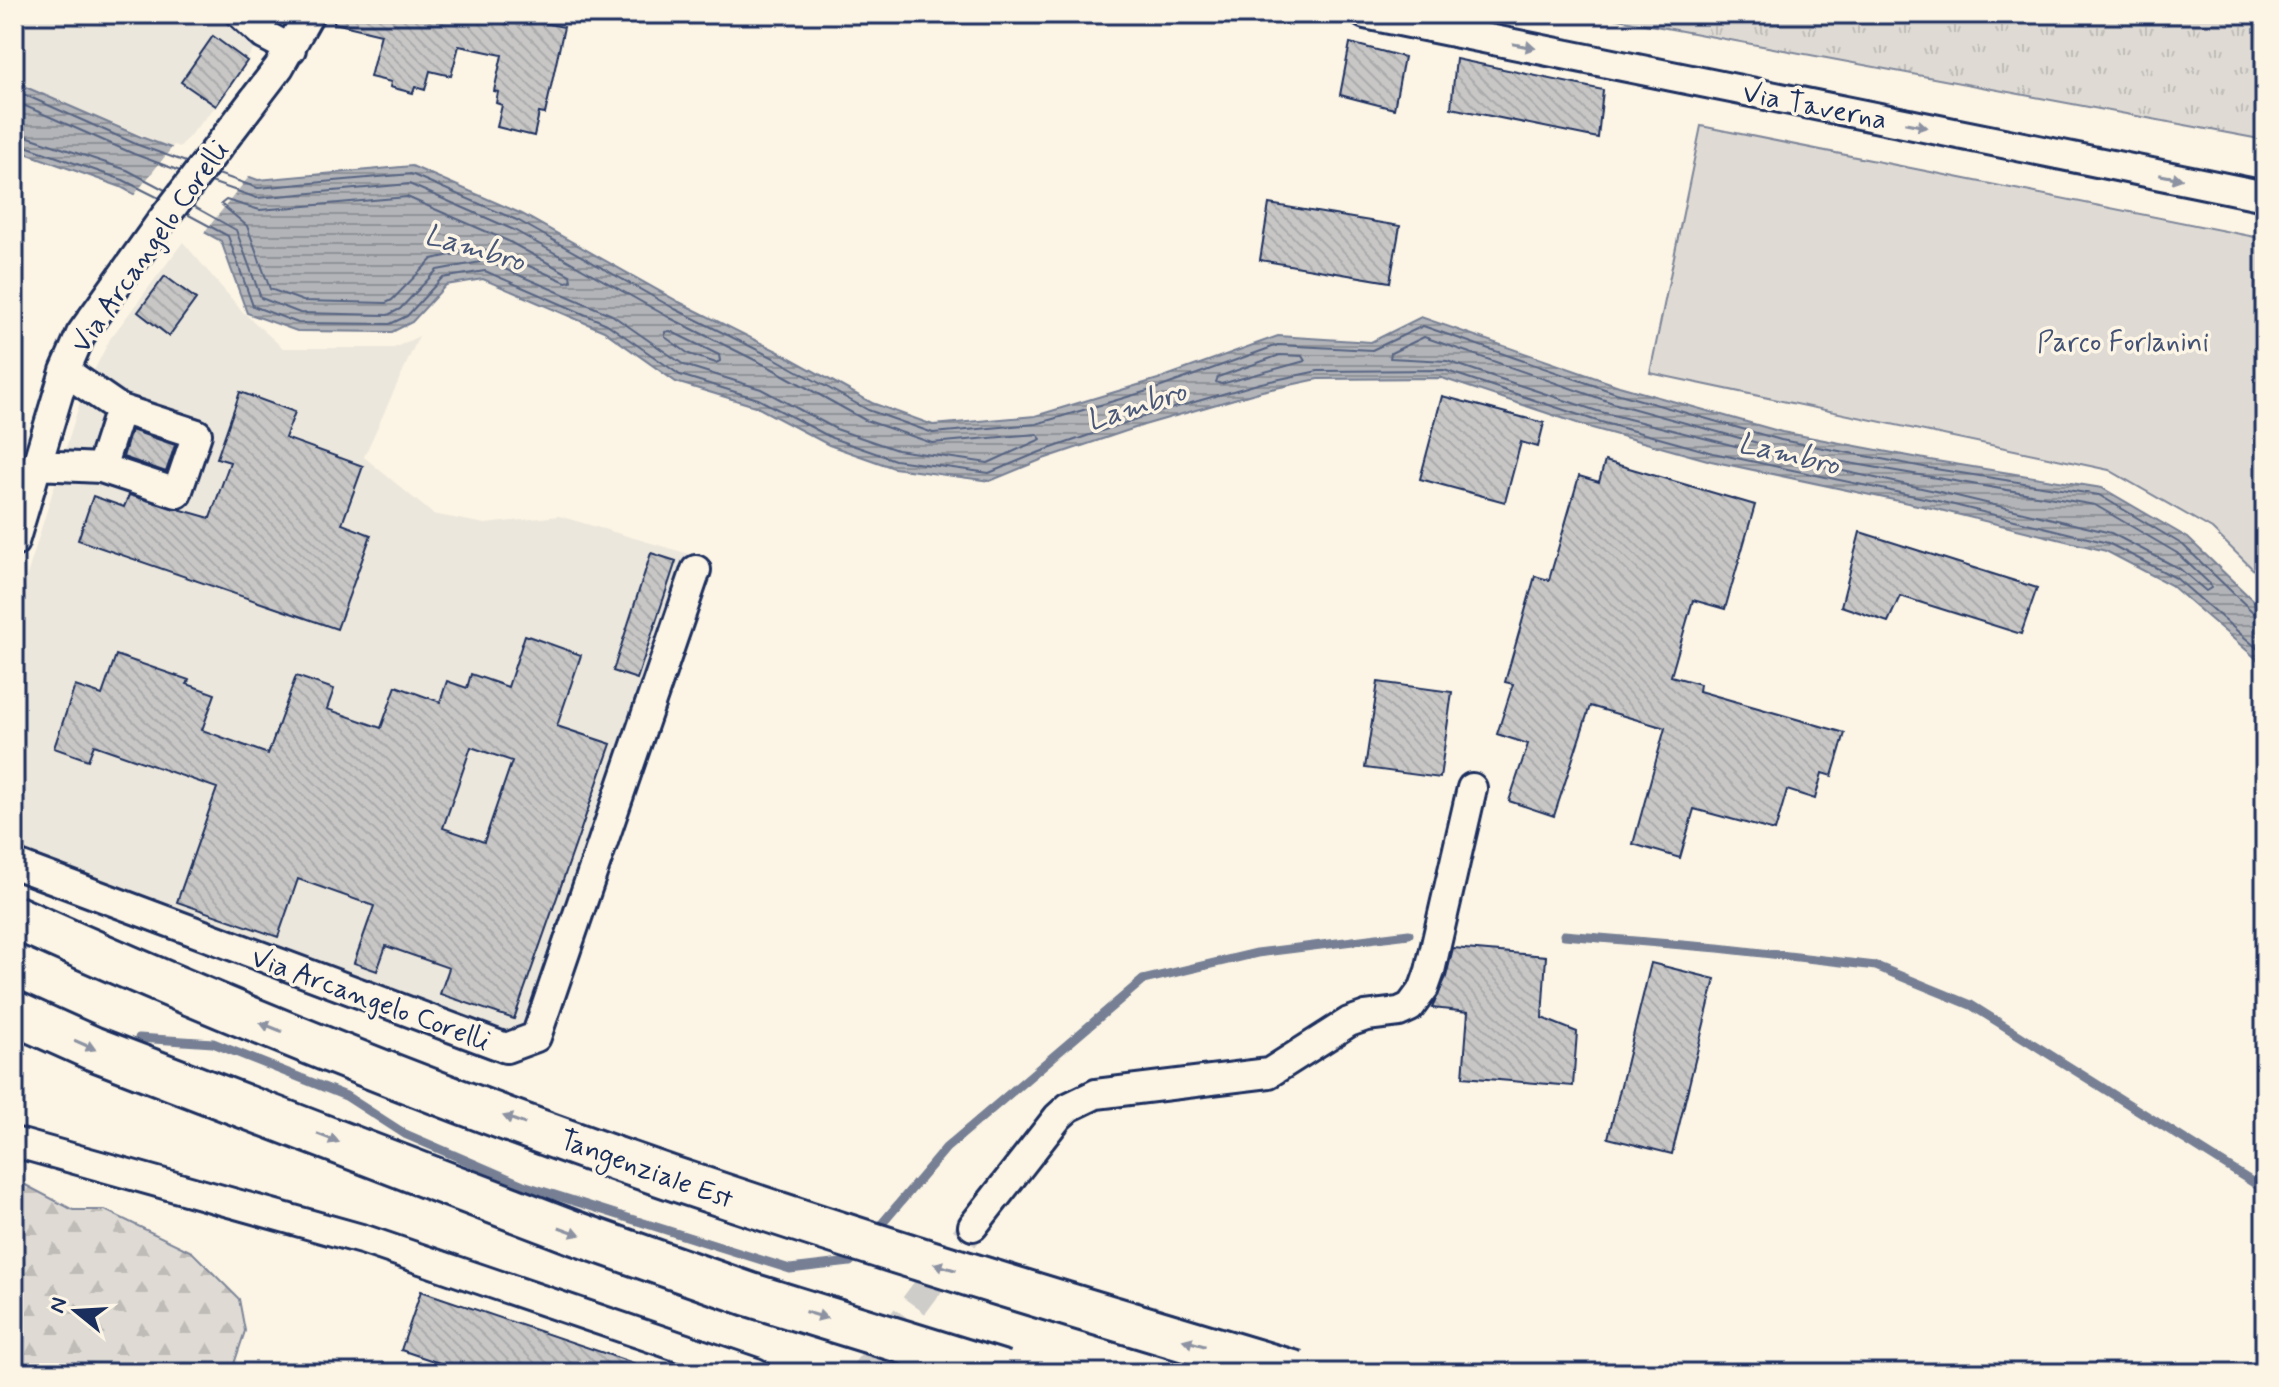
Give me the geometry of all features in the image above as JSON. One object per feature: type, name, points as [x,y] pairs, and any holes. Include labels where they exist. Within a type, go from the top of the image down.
[{"type":"highway","name":"Tangenziale Est","points":[[14,917],[256,1021],[432,1091],[716,1193],[1296,1373]]},
{"type":"highway","points":[[14,1013],[92,1048],[575,1233],[748,1294],[1004,1373]]},
{"type":"street","points":[[241,14],[264,35],[291,49]]},
{"type":"street","name":"Via Arcangelo Corelli","points":[[14,542],[65,371],[81,334],[291,49],[309,14]]},
{"type":"street","name":"Via Taverna","points":[[1365,14],[2265,196]]},
{"type":"street","points":[[37,465],[101,468],[177,493],[197,434],[120,409],[65,371]]},
{"type":"street","points":[[101,468],[120,409]]},
{"type":"street","name":"Via Arcangelo Corelli","points":[[14,864],[506,1048],[536,1037],[696,570]]},
{"type":"street","points":[[973,1226],[1058,1117],[1079,1101],[1096,1094],[1269,1073],[1349,1022],[1410,1007],[1424,988],[1430,971],[1472,788]]},
{"type":"street","points":[[14,1142],[365,1240],[756,1373]]},
{"type":"shaded area","points":[[14,14],[277,14],[216,106],[177,150],[14,82]]},
{"type":"shaded area","points":[[183,242],[243,312],[283,348],[394,348],[419,336],[364,457],[433,514],[485,524],[559,516],[696,556],[530,1031],[506,1042],[14,857],[14,626],[28,572],[83,392],[110,339]]},
{"type":"green space","points":[[1591,14],[2265,14],[2265,140]]},
{"type":"green space","name":"Parco Forlanini","points":[[1701,126],[2265,239],[2265,581],[2212,529],[2109,470],[1650,373]]},
{"type":"green space","points":[[14,1179],[73,1210],[105,1210],[192,1252],[239,1299],[245,1331],[231,1373],[14,1373]]},
{"type":"water","name":"Lambro","points":[[14,82],[141,137],[258,180],[412,166],[522,214],[679,302],[872,403],[933,425],[1035,416],[1158,379],[1278,336],[1371,342],[1421,317],[1619,386],[1782,432],[2102,488],[2188,538],[2265,612],[2265,666],[2171,585],[2106,551],[1936,509],[1711,461],[1592,428],[1442,378],[1318,379],[1262,391],[1144,425],[1043,459],[990,481],[894,468],[829,445],[755,406],[676,382],[604,331],[483,279],[446,285],[412,322],[392,332],[297,331],[247,313],[221,241],[121,187],[14,149]]},
{"type":"pier","points":[[174,145],[252,173],[202,235],[132,198]]},
{"type":"building","points":[[335,14],[462,14],[509,24],[510,16],[564,27],[545,114],[539,113],[534,136],[497,127],[502,105],[496,103],[498,92],[494,91],[502,55],[459,46],[451,76],[430,71],[425,90],[415,87],[413,93],[390,87],[391,82],[370,77],[381,34],[334,23]]},
{"type":"building","points":[[213,36],[247,61],[216,106],[181,82]]},
{"type":"building","points":[[1350,43],[1404,57],[1394,109],[1340,95]]},
{"type":"building","points":[[1456,59],[1603,90],[1598,138],[1451,108]]},
{"type":"building","points":[[1269,204],[1400,226],[1390,282],[1260,260]]},
{"type":"building","points":[[165,276],[196,299],[169,336],[138,312]]},
{"type":"building","points":[[240,392],[295,412],[285,438],[363,466],[342,524],[371,535],[337,629],[78,540],[93,496],[124,507],[129,495],[210,518],[230,462],[217,458]]},
{"type":"building","points":[[1442,396],[1544,423],[1538,447],[1521,442],[1505,502],[1420,479]]},
{"type":"building","points":[[131,430],[175,445],[166,472],[123,457]]},
{"type":"building","points":[[1605,461],[1755,505],[1725,609],[1693,600],[1671,676],[1700,684],[1699,691],[1845,733],[1832,776],[1822,773],[1815,799],[1787,790],[1775,831],[1694,809],[1680,858],[1633,844],[1665,728],[1590,706],[1554,816],[1509,801],[1528,744],[1497,734],[1513,684],[1505,682],[1535,576],[1549,580],[1579,476],[1599,482]]},
{"type":"building","points":[[1860,532],[2037,588],[2021,634],[1900,596],[1888,622],[1841,606]]},
{"type":"building","points":[[651,553],[676,561],[637,679],[613,671]]},
{"type":"building","points":[[525,635],[581,655],[557,726],[611,744],[514,1019],[440,994],[449,968],[386,946],[377,971],[354,963],[374,906],[298,879],[278,937],[177,902],[217,788],[94,745],[88,760],[54,748],[75,686],[102,695],[116,655],[189,680],[187,684],[215,694],[202,730],[268,754],[296,676],[334,689],[327,709],[381,728],[396,686],[440,702],[447,681],[467,688],[471,674],[508,687]],"holes":[[[471,747],[512,761],[484,842],[443,828]]]},
{"type":"building","points":[[1378,682],[1452,692],[1440,778],[1365,768]]},
{"type":"building","points":[[1453,948],[1546,956],[1542,1018],[1577,1032],[1573,1086],[1463,1077],[1468,1012],[1432,1008],[1446,977]]},
{"type":"building","points":[[1651,963],[1715,979],[1672,1154],[1608,1138]]},
{"type":"building","points":[[421,1291],[651,1369],[651,1373],[469,1373],[401,1350]]},
{"type":"waterway","points":[[875,1232],[946,1148],[1143,980],[1257,953],[1409,934]]},
{"type":"waterway","points":[[1564,935],[1876,966],[1971,1005],[2265,1190]]},
{"type":"waterway","points":[[139,1038],[213,1043],[346,1096],[405,1134],[523,1185],[790,1269],[850,1262],[858,1253]]},
{"type":"tunnel","points":[[864,1373],[973,1226]]}]
